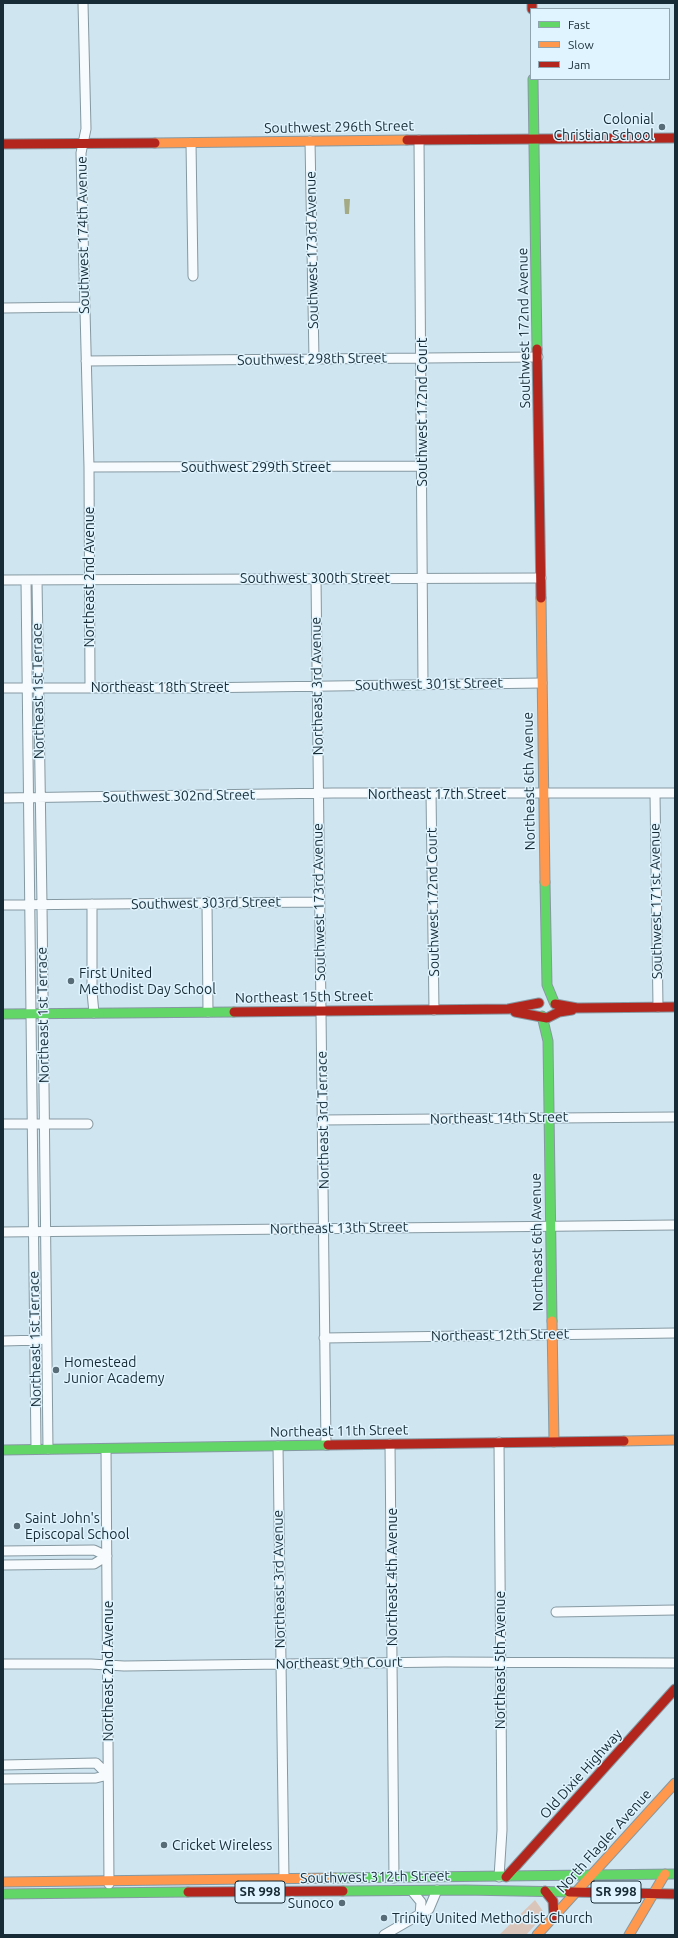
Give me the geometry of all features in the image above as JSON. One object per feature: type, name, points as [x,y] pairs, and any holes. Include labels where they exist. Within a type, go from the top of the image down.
[{"type":"main road","name":"Southwest 172nd Avenue","points":[[533,80],[541,578]]},
{"type":"main road","name":"Southwest 296th Street","points":[[3,144],[675,138]]},
{"type":"main road","name":"Northeast 6th Avenue","points":[[541,578],[547,985],[554,1003]]},
{"type":"main road","name":"Northeast 6th Avenue","points":[[540,1002],[547,985]]},
{"type":"main road","points":[[553,1015],[556,1009],[554,1003],[550,999],[540,1002],[537,1009],[542,1016],[547,1018],[577,1008]]},
{"type":"main road","name":"Northeast 15th Street","points":[[3,1014],[508,1009],[540,1002]]},
{"type":"main road","points":[[554,1003],[577,1008],[675,1007]]},
{"type":"main road","name":"Northeast 15th Street","points":[[508,1009],[542,1016]]},
{"type":"main road","name":"Northeast 6th Avenue","points":[[553,1015],[548,1041],[554,1442]]},
{"type":"main road","name":"Northeast 6th Avenue","points":[[542,1016],[548,1041]]},
{"type":"main road","name":"Northeast 11th Street","points":[[3,1450],[675,1440]]},
{"type":"main road","name":"Old Dixie Highway","points":[[494,1890],[503,1877],[675,1689]]},
{"type":"main road","name":"North Flagler Avenue","points":[[537,1935],[675,1784]]},
{"type":"main road","points":[[629,1935],[665,1874]]},
{"type":"main road","name":"Southwest 312th Street","points":[[3,1882],[675,1874]]},
{"type":"main road","name":"Southwest 312th Street","points":[[3,1894],[494,1890],[675,1894]]},
{"type":"main road","points":[[545,1891],[553,1901],[554,1917]]},
{"type":"street","name":"Southwest 174th Avenue","points":[[84,3],[86,129],[81,153],[89,467]]},
{"type":"street","name":"Southwest 172nd Court","points":[[419,140],[422,358],[423,684]]},
{"type":"street","name":"Southwest 173rd Avenue","points":[[310,141],[314,359]]},
{"type":"street","points":[[191,143],[193,276]]},
{"type":"street","points":[[3,308],[84,307]]},
{"type":"street","name":"Southwest 298th Street","points":[[86,361],[538,357]]},
{"type":"street","name":"Southwest 299th Street","points":[[89,467],[422,466]]},
{"type":"street","name":"Northeast 2nd Avenue","points":[[89,467],[90,687]]},
{"type":"street","name":"Northeast 3rd Avenue","points":[[316,578],[318,794]]},
{"type":"street","name":"Southwest 300th Street","points":[[3,580],[541,578]]},
{"type":"street","name":"Northeast 1st Terrace","points":[[26,580],[36,1449]]},
{"type":"street","name":"Northeast 1st Terrace","points":[[36,580],[42,905],[44,1232],[48,1449]]},
{"type":"street","name":"Southwest 301st Street","points":[[316,685],[542,683]]},
{"type":"street","name":"Northeast 18th Street","points":[[3,688],[192,688],[316,685]]},
{"type":"street","name":"Southwest 172nd Court","points":[[431,793],[434,1010]]},
{"type":"street","name":"Northeast 17th Street","points":[[318,794],[675,793]]},
{"type":"street","name":"Southwest 173rd Avenue","points":[[318,794],[321,1011]]},
{"type":"street","name":"Southwest 302nd Street","points":[[40,798],[318,794]]},
{"type":"street","name":"Southwest 171st Avenue","points":[[654,794],[658,1007]]},
{"type":"street","points":[[3,798],[40,798]]},
{"type":"street","points":[[207,902],[208,1012]]},
{"type":"street","name":"Southwest 303rd Street","points":[[3,905],[319,902]]},
{"type":"street","points":[[92,904],[94,1014]]},
{"type":"street","name":"Northeast 3rd Terrace","points":[[321,1011],[324,1228]]},
{"type":"street","name":"Northeast 14th Street","points":[[322,1120],[675,1117]]},
{"type":"street","points":[[3,1124],[88,1124]]},
{"type":"street","name":"Northeast 13th Street","points":[[3,1232],[675,1225]]},
{"type":"street","points":[[324,1228],[326,1445]]},
{"type":"street","name":"Northeast 12th Street","points":[[324,1338],[675,1333]]},
{"type":"street","points":[[3,1341],[46,1340]]},
{"type":"street","name":"Northeast 5th Avenue","points":[[499,1442],[501,1845],[503,1877]]},
{"type":"street","name":"Northeast 4th Avenue","points":[[390,1444],[394,1878]]},
{"type":"street","name":"Northeast 3rd Avenue","points":[[278,1446],[284,1879]]},
{"type":"street","name":"Northeast 2nd Avenue","points":[[106,1449],[110,1893]]},
{"type":"street","points":[[3,1551],[94,1550],[107,1556]]},
{"type":"street","points":[[3,1565],[94,1564],[107,1556]]},
{"type":"street","points":[[556,1612],[675,1610]]},
{"type":"street","name":"Northeast 9th Court","points":[[3,1664],[108,1665],[392,1662],[675,1663]]},
{"type":"street","points":[[28,1764],[28,1779]]},
{"type":"street","points":[[3,1765],[96,1764],[108,1775]]},
{"type":"street","points":[[3,1779],[96,1778],[108,1775]]},
{"type":"street","points":[[411,1890],[417,1895],[421,1902],[420,1916]]},
{"type":"street","points":[[384,1935],[420,1916],[431,1906],[437,1890]]},
{"type":"shaded area","points":[[344,199],[350,199],[349,214],[345,214]]},
{"type":"shaded area","points":[[535,1900],[545,1914],[526,1935],[499,1935]]},
{"type":"traffic: fast","points":[[533,80],[537,349]]},
{"type":"traffic: fast","points":[[545,882],[547,985],[554,1002]]},
{"type":"traffic: fast","points":[[3,1014],[234,1012]]},
{"type":"traffic: fast","points":[[542,1016],[548,1041],[552,1321]]},
{"type":"traffic: fast","points":[[3,1450],[328,1445]]},
{"type":"traffic: fast","points":[[335,1878],[675,1874]]},
{"type":"traffic: fast","points":[[343,1891],[465,1890],[569,1892]]},
{"type":"traffic: fast","points":[[3,1894],[188,1892]]},
{"type":"traffic: slow","points":[[155,143],[407,140]]},
{"type":"traffic: slow","points":[[541,598],[545,882]]},
{"type":"traffic: slow","points":[[552,1321],[554,1442]]},
{"type":"traffic: slow","points":[[624,1441],[675,1440]]},
{"type":"traffic: slow","points":[[537,1935],[675,1783]]},
{"type":"traffic: slow","points":[[629,1935],[665,1874]]},
{"type":"traffic: slow","points":[[3,1882],[335,1878]]},
{"type":"traffic: jam","points":[[532,3],[532,8]]},
{"type":"traffic: jam","points":[[407,140],[675,138]]},
{"type":"traffic: jam","points":[[3,144],[155,143]]},
{"type":"traffic: jam","points":[[537,349],[541,598]]},
{"type":"traffic: jam","points":[[234,1012],[508,1009],[539,1003]]},
{"type":"traffic: jam","points":[[555,1004],[577,1008],[675,1007]]},
{"type":"traffic: jam","points":[[515,1012],[547,1018],[559,1012],[572,1010]]},
{"type":"traffic: jam","points":[[328,1445],[624,1441]]},
{"type":"traffic: jam","points":[[506,1877],[675,1689]]},
{"type":"traffic: jam","points":[[188,1892],[343,1891]]},
{"type":"traffic: jam","points":[[545,1891],[553,1901],[554,1917]]},
{"type":"traffic: jam","points":[[569,1892],[675,1894]]},
{"type":"place","name":"Colonial Christian School","points":[[662,127]]},
{"type":"place","name":"First United Methodist Day School","points":[[71,981]]},
{"type":"place","name":"Homestead Junior Academy","points":[[56,1370]]},
{"type":"place","name":"Saint John's Episcopal School","points":[[17,1526]]},
{"type":"place","name":"Cricket Wireless","points":[[164,1845]]},
{"type":"place","name":"Sunoco","points":[[342,1903]]},
{"type":"place","name":"Trinity United Methodist Church","points":[[384,1918]]}]
